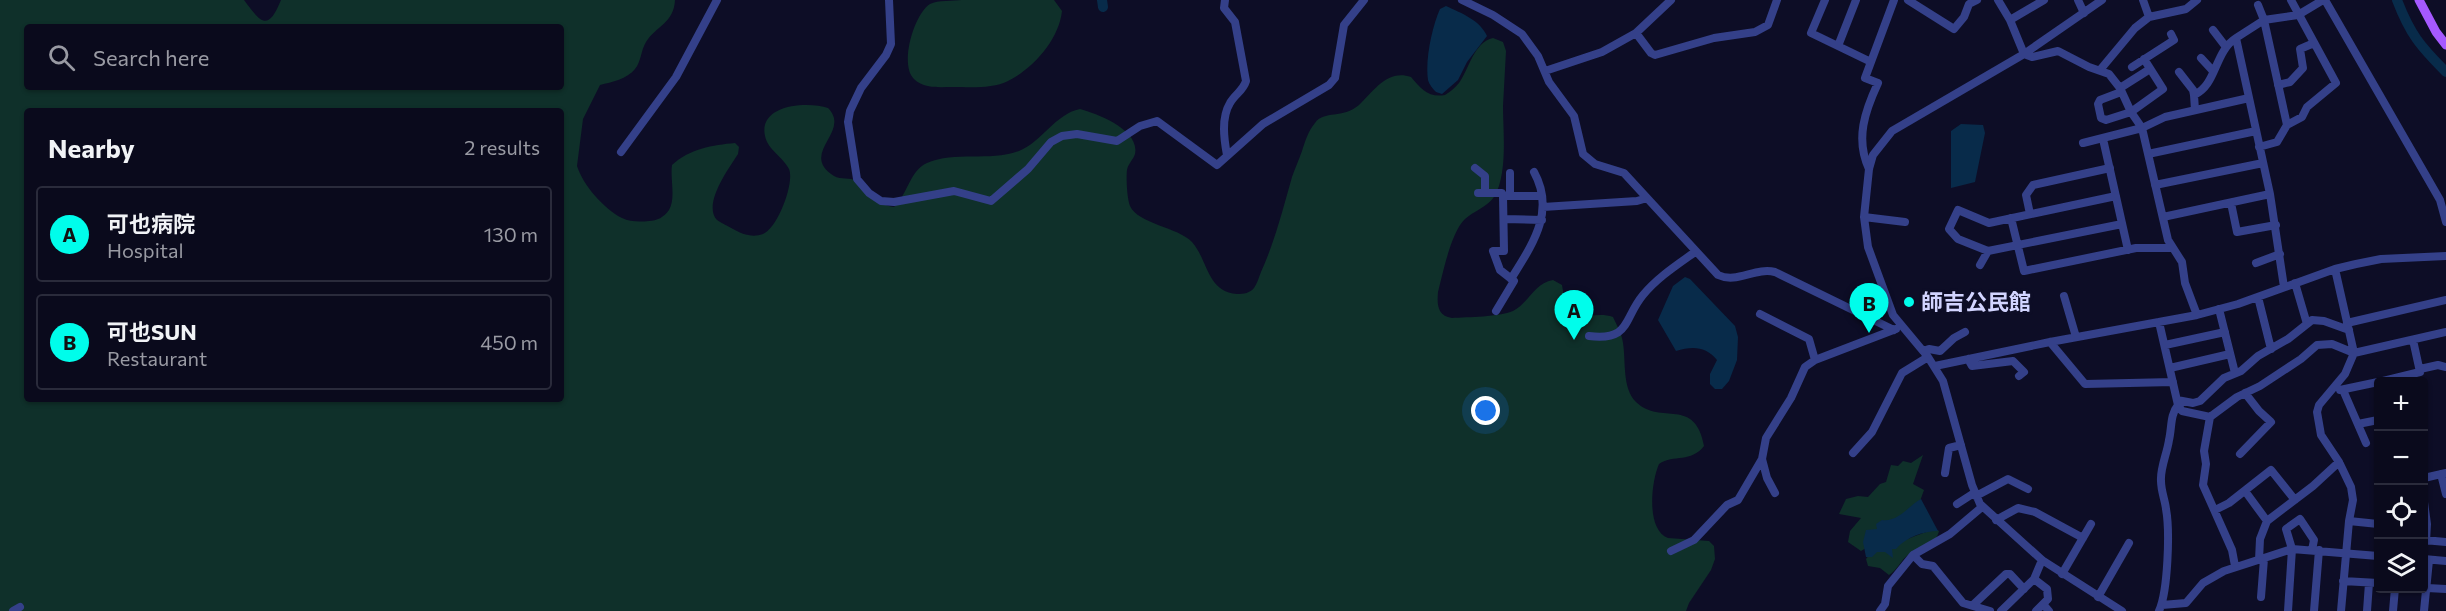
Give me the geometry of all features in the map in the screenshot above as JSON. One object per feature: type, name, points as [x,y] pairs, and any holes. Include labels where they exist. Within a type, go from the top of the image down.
[{"type":"main road","points":[[2420,0],[2436,32],[2446,45]]},
{"type":"street","points":[[621,152],[676,77],[717,0]]},
{"type":"street","points":[[889,0],[891,44],[886,55],[861,88],[850,111],[848,122],[857,179],[869,193],[881,201],[914,200],[954,191],[991,201],[1028,169],[1051,142],[1062,136],[1077,134],[1118,141],[1150,122],[1161,122],[1217,165],[1263,124],[1285,110],[1301,104],[1329,85],[1335,78],[1344,24],[1364,0]]},
{"type":"street","points":[[1225,0],[1224,8],[1235,22],[1246,81],[1244,89],[1230,103],[1224,127],[1227,155]]},
{"type":"street","points":[[1462,0],[1493,15],[1522,34],[1531,43],[1549,82],[1574,117],[1583,154],[1595,164],[1624,173],[1718,275],[1732,279],[1768,270],[1775,272],[1894,330]]},
{"type":"street","points":[[1545,71],[1602,52],[1636,33],[1671,0]]},
{"type":"street","points":[[1636,33],[1655,55],[1714,38],[1755,32],[1768,26],[1777,0]]},
{"type":"street","points":[[1825,0],[1811,33],[1871,62]]},
{"type":"street","points":[[1838,46],[1856,0]]},
{"type":"street","points":[[1869,169],[1862,148],[1862,127],[1866,109],[1878,83],[1865,78],[1894,0]]},
{"type":"street","points":[[1908,0],[1954,29],[1964,17],[1968,4],[1977,0]]},
{"type":"street","points":[[1998,0],[2010,20],[2024,54],[2031,57],[2058,51],[2089,67],[2109,74],[2121,90],[2131,112],[2142,128],[2168,240],[2182,262],[2185,283],[2197,315]]},
{"type":"street","points":[[2010,20],[2044,0]]},
{"type":"street","points":[[2078,0],[2084,13]]},
{"type":"street","points":[[2102,0],[2024,54],[1892,131],[1873,155],[1869,169],[1864,217],[1868,247],[1893,315],[1935,366],[1947,391],[1975,495],[1982,507],[2042,561],[2122,611]]},
{"type":"street","points":[[2143,0],[2149,17]]},
{"type":"street","points":[[2100,70],[2135,28],[2149,17],[2186,9],[2197,0]]},
{"type":"street","points":[[2259,147],[2277,142],[2287,124],[2302,117],[2307,107],[2336,83],[2291,0]]},
{"type":"street","points":[[2194,95],[2208,85],[2213,70],[2226,47],[2236,38],[2264,20],[2298,15],[2324,0],[2440,200],[2446,222]]},
{"type":"street","points":[[2258,5],[2264,20],[2287,124]]},
{"type":"street","points":[[2213,30],[2226,47]]},
{"type":"street","points":[[2132,67],[2174,40],[2171,34]]},
{"type":"street","points":[[2236,38],[2276,225],[2284,287]]},
{"type":"street","points":[[2278,85],[2290,82],[2303,68],[2300,49],[2313,43]]},
{"type":"street","points":[[2201,58],[2213,70]]},
{"type":"street","points":[[2144,59],[2163,89],[2131,112],[2106,120],[2101,118],[2098,104],[2100,100],[2121,90],[2150,69]]},
{"type":"street","points":[[2179,72],[2193,90],[2195,110]]},
{"type":"street","points":[[2082,143],[2142,128],[2164,117],[2249,98]]},
{"type":"street","points":[[2148,154],[2256,131]]},
{"type":"street","points":[[2103,139],[2128,250]]},
{"type":"street","points":[[2155,185],[2263,163]]},
{"type":"street","points":[[1475,168],[1485,176],[1481,193],[1542,196]]},
{"type":"street","points":[[2030,214],[2026,195],[2033,185],[2110,168]]},
{"type":"street","points":[[1511,279],[1542,220],[1542,196],[1534,172]]},
{"type":"street","points":[[1496,311],[1514,282],[1500,270],[1493,251],[1504,251],[1504,219],[1510,173]]},
{"type":"street","points":[[2163,217],[2270,194]]},
{"type":"street","points":[[2116,196],[1989,223],[1958,210],[1949,229],[1958,238],[1988,251],[2122,224]]},
{"type":"street","points":[[1543,207],[1637,201],[1647,198]]},
{"type":"street","points":[[2231,202],[2237,232],[2276,225]]},
{"type":"street","points":[[1864,217],[1905,222]]},
{"type":"street","points":[[2011,218],[2024,271],[2128,250],[2172,248]]},
{"type":"street","points":[[1504,219],[1542,220]]},
{"type":"street","points":[[1980,265],[1988,251]]},
{"type":"street","points":[[1589,336],[1610,338],[1619,331],[1626,325],[1642,296],[1662,276],[1695,252]]},
{"type":"street","points":[[2256,263],[2280,254]]},
{"type":"street","points":[[1935,366],[2197,315],[2258,297],[2335,269],[2381,259],[2446,256]]},
{"type":"street","points":[[2335,269],[2354,353],[2345,374],[2319,405],[2317,412],[2321,435],[2339,462],[2351,487],[2353,500],[2341,611]]},
{"type":"street","points":[[2295,283],[2307,324]]},
{"type":"street","points":[[2064,296],[2076,337]]},
{"type":"street","points":[[2258,297],[2271,349]]},
{"type":"street","points":[[2177,402],[2196,402],[2224,378],[2288,339],[2307,324],[2317,320],[2348,326],[2446,300]]},
{"type":"street","points":[[2219,309],[2235,373]]},
{"type":"street","points":[[1760,314],[1809,339],[1815,360]]},
{"type":"street","points":[[2159,322],[2177,402],[2182,411],[2210,417]]},
{"type":"street","points":[[1671,551],[1694,540],[1727,505],[1738,500],[1761,459],[1766,438],[1791,398],[1805,367],[1815,360],[1903,328]]},
{"type":"street","points":[[1853,453],[1872,432],[1902,373],[1929,349],[1940,351],[1954,338],[1965,332]]},
{"type":"street","points":[[2165,345],[2225,332]]},
{"type":"street","points":[[2235,566],[2232,550],[2202,482],[2206,464],[2204,451],[2210,417],[2281,372],[2316,345],[2332,344],[2354,353],[2446,332]]},
{"type":"street","points":[[2414,340],[2420,369]]},
{"type":"street","points":[[2050,342],[2085,384],[2173,382]]},
{"type":"street","points":[[2170,368],[2230,354]]},
{"type":"street","points":[[1968,360],[1972,366],[2013,361],[2024,372],[2019,376]]},
{"type":"street","points":[[2398,377],[2438,365],[2446,367]]},
{"type":"street","points":[[2333,389],[2343,390],[2374,383]]},
{"type":"street","points":[[2343,390],[2366,442]]},
{"type":"street","points":[[2240,454],[2271,422],[2245,393]]},
{"type":"street","points":[[2177,402],[2161,475],[2167,533],[2166,584],[2161,608],[2186,603],[2203,583],[2235,566],[2292,549],[2374,556]]},
{"type":"street","points":[[2358,424],[2374,421]]},
{"type":"street","points":[[1946,473],[1949,448],[1961,445]]},
{"type":"street","points":[[1761,459],[1775,493]]},
{"type":"street","points":[[2261,597],[2260,539],[2267,521],[2339,462]]},
{"type":"street","points":[[2215,510],[2245,491],[2271,470],[2295,500]]},
{"type":"street","points":[[2428,477],[2444,474],[2446,494]]},
{"type":"street","points":[[1957,504],[2008,479],[2028,489]]},
{"type":"street","points":[[2245,491],[2267,521]]},
{"type":"street","points":[[1880,611],[1883,608],[1888,586],[1913,555],[1950,534],[1982,507]]},
{"type":"street","points":[[1996,520],[2018,508],[2036,512],[2083,538]]},
{"type":"street","points":[[2288,611],[2292,549],[2286,529],[2300,519],[2314,540],[2316,550],[2314,611]]},
{"type":"street","points":[[2349,522],[2374,524]]},
{"type":"street","points":[[2062,574],[2091,524]]},
{"type":"street","points":[[2428,540],[2446,542]]},
{"type":"street","points":[[2098,597],[2129,543]]},
{"type":"street","points":[[1913,555],[1922,564],[1933,566],[1941,573],[1963,603],[1990,611]]},
{"type":"street","points":[[2428,560],[2446,561]]},
{"type":"street","points":[[2001,611],[2034,579],[2042,561]]},
{"type":"street","points":[[1973,605],[2006,574],[2010,574],[2024,589]]},
{"type":"street","points":[[2034,579],[2047,589],[2048,599],[2036,611]]},
{"type":"street","points":[[2343,580],[2374,582]]},
{"type":"street","points":[[2367,611],[2369,582]]},
{"type":"street","points":[[2428,588],[2446,590]]},
{"type":"street","points":[[2393,611],[2395,593]]},
{"type":"street","points":[[2424,611],[2426,593]]},
{"type":"street","points":[[2043,604],[2049,611]]},
{"type":"green space","points":[[0,0],[244,0],[264,21],[272,17],[281,0],[675,0],[674,8],[668,19],[646,42],[635,69],[624,78],[600,85],[583,119],[577,166],[595,196],[608,209],[622,218],[642,222],[663,217],[669,210],[672,200],[672,165],[694,152],[735,143],[739,147],[738,154],[719,186],[713,213],[717,220],[740,232],[751,235],[763,234],[774,224],[779,215],[787,194],[790,176],[789,169],[767,141],[765,125],[769,117],[786,107],[809,105],[828,108],[834,117],[834,126],[821,159],[824,167],[834,176],[856,181],[878,200],[894,207],[921,166],[938,159],[996,156],[1019,151],[1035,141],[1063,116],[1080,109],[1116,124],[1125,131],[1135,145],[1135,154],[1127,174],[1129,203],[1134,212],[1186,237],[1197,249],[1209,274],[1220,288],[1237,294],[1249,292],[1256,285],[1275,237],[1292,177],[1310,129],[1319,119],[1353,109],[1382,83],[1395,76],[1411,77],[1426,92],[1439,96],[1445,95],[1459,83],[1481,45],[1493,38],[1503,42],[1506,51],[1503,106],[1504,152],[1501,177],[1494,197],[1488,204],[1465,219],[1456,233],[1448,253],[1438,292],[1439,309],[1443,315],[1452,318],[1507,313],[1519,307],[1541,285],[1553,280],[1562,285],[1566,309],[1572,316],[1613,317],[1622,340],[1628,390],[1636,402],[1646,409],[1685,416],[1693,421],[1700,431],[1704,446],[1694,455],[1671,459],[1659,464],[1654,482],[1653,516],[1661,533],[1668,538],[1709,541],[1714,546],[1715,559],[1711,570],[1686,611],[0,611]]},
{"type":"green space","points":[[962,0],[1054,0],[1062,11],[1056,32],[1044,52],[1027,69],[1002,84],[981,87],[938,87],[918,82],[910,72],[908,52],[919,18],[930,4]]},
{"type":"green space","points":[[1923,455],[1913,484],[1924,490],[1919,504],[1861,551],[1848,542],[1850,531],[1861,518],[1839,514],[1846,499],[1858,496],[1868,497],[1880,484],[1886,482],[1891,465],[1898,466],[1903,461],[1911,463]]},
{"type":"green space","points":[[1935,529],[1939,531],[1935,539],[1909,554],[1889,575],[1880,568],[1868,566],[1866,559],[1871,554]]},
{"type":"water","points":[[1446,6],[1475,21],[1487,36],[1467,62],[1458,80],[1442,94],[1436,92],[1429,83],[1427,63],[1437,16],[1440,9]]},
{"type":"water","points":[[1961,124],[1983,125],[1985,133],[1975,182],[1951,188],[1951,131]]},
{"type":"water","points":[[1685,277],[1690,279],[1735,326],[1738,337],[1737,360],[1729,381],[1722,389],[1715,389],[1710,384],[1710,374],[1717,360],[1713,355],[1698,348],[1676,351],[1658,320],[1673,286]]},
{"type":"water","points":[[1921,499],[1938,531],[1927,532],[1905,541],[1896,549],[1892,549],[1893,558],[1885,552],[1877,552],[1872,557],[1866,557],[1863,542],[1866,530],[1877,529],[1876,524],[1882,520],[1893,519]]},
{"type":"waterway","points":[[1102,0],[1103,7]]},
{"type":"waterway","points":[[2397,0],[2406,22],[2417,39],[2446,72]]},
{"type":"place","name":"師吉公民館","points":[[1909,302]]},
{"type":"place","name":"可也SUN","points":[[1869,333]]},
{"type":"place","name":"可也病院","points":[[1574,340]]}]
